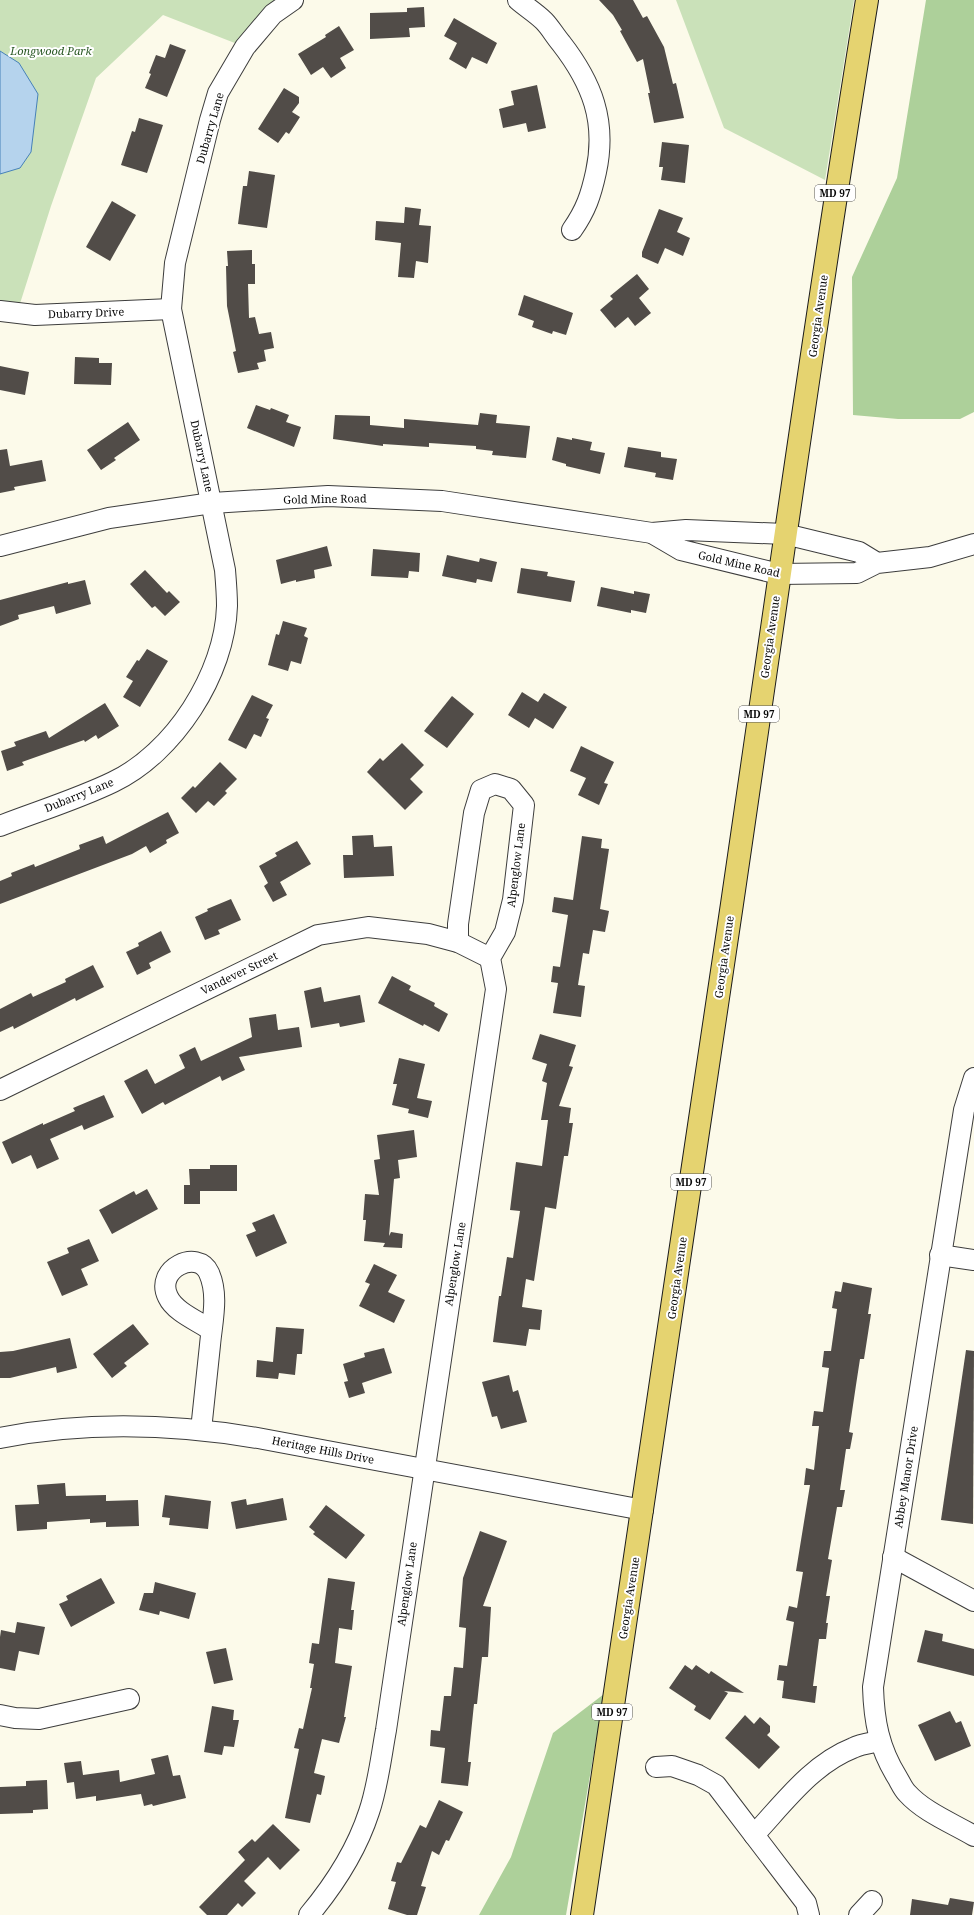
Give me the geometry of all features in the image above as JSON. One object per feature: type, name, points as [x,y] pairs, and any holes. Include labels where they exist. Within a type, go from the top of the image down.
[{"type":"main road","name":"Georgia Avenue","points":[[582,1915],[643,1510],[784,534],[837,183],[867,0]]},
{"type":"street","name":"Dubarry Lane","points":[[0,826],[114,782],[144,763],[171,737],[189,715],[210,679],[224,633],[227,607],[226,570],[171,309],[175,263],[218,93],[245,47],[272,14],[293,0]]},
{"type":"street","points":[[518,0],[544,22],[577,64],[591,92],[598,118],[600,154],[592,192],[584,213],[572,230]]},
{"type":"street","name":"Dubarry Drive","points":[[0,311],[36,315],[171,309]]},
{"type":"street","name":"Gold Mine Road","points":[[0,546],[109,518],[212,503],[328,496],[442,501],[652,533],[686,530],[784,534],[858,552],[877,563]]},
{"type":"street","name":"Gold Mine Road","points":[[652,533],[681,550],[779,574],[857,573],[877,563],[930,557],[974,544]]},
{"type":"street","name":"Alpenglow Lane","points":[[309,1915],[325,1896],[361,1834],[370,1810],[378,1778],[386,1730],[496,989],[490,958],[506,932],[514,900],[524,805],[511,789],[495,784],[481,790],[474,813],[458,924],[458,942]]},
{"type":"street","name":"Vandever Street","points":[[0,1090],[318,935],[368,927],[428,934],[458,942],[490,958]]},
{"type":"street","name":"Abbey Manor Drive","points":[[974,1078],[964,1110],[873,1687],[874,1714],[880,1741],[892,1769],[906,1793],[926,1809],[974,1836]]},
{"type":"street","points":[[940,1256],[974,1260]]},
{"type":"street","points":[[201,1430],[211,1330]]},
{"type":"street","name":"Heritage Hills Drive","points":[[0,1438],[58,1429],[102,1427],[201,1430],[263,1439],[643,1510]]},
{"type":"street","points":[[894,1557],[974,1601]]},
{"type":"street","points":[[0,1715],[15,1718],[39,1719],[129,1699]]},
{"type":"street","points":[[754,1835],[801,1784],[826,1764],[853,1748],[880,1741]]},
{"type":"street","points":[[656,1767],[672,1766],[698,1775],[716,1785],[806,1903],[809,1915]]},
{"type":"green space","name":"Longwood Park","points":[[0,0],[293,0],[245,47],[163,15],[96,78],[51,206],[17,313],[0,311]]},
{"type":"green space","points":[[676,0],[854,0],[825,180],[724,128]]},
{"type":"green space","points":[[926,0],[974,0],[974,412],[960,419],[898,419],[853,415],[852,277],[897,178]]},
{"type":"green space","points":[[604,1694],[566,1915],[479,1915],[511,1857],[553,1733]]},
{"type":"water","points":[[0,51],[19,63],[38,94],[31,152],[20,168],[0,174]]},
{"type":"building","points":[[599,0],[633,0],[643,18],[647,16],[664,47],[673,84],[676,83],[684,118],[654,123],[643,59],[637,62],[613,15]]},
{"type":"building","points":[[424,7],[425,27],[409,28],[410,37],[370,39],[370,13],[407,12],[407,8]]},
{"type":"building","points":[[454,18],[497,43],[487,64],[472,57],[466,69],[449,59],[457,43],[444,36]]},
{"type":"building","points":[[339,26],[354,50],[340,58],[346,68],[331,78],[323,67],[311,75],[298,54],[326,37],[325,35]]},
{"type":"building","points":[[170,44],[186,50],[167,97],[145,88],[151,74],[149,73],[156,55],[165,58]]},
{"type":"building","points":[[537,85],[546,128],[528,132],[526,123],[503,128],[499,109],[514,105],[511,91]]},
{"type":"building","points":[[284,88],[299,97],[299,103],[292,112],[300,117],[289,134],[286,132],[278,143],[258,129]]},
{"type":"building","points":[[139,118],[163,125],[147,173],[121,165],[132,131],[135,132]]},
{"type":"building","points":[[662,142],[689,145],[685,183],[661,180],[663,167],[659,167]]},
{"type":"building","points":[[249,171],[275,175],[267,228],[238,224],[243,186],[247,186]]},
{"type":"building","points":[[112,201],[136,215],[110,261],[86,247]]},
{"type":"building","points":[[405,207],[421,209],[419,225],[431,226],[428,263],[416,261],[414,278],[398,277],[401,243],[375,240],[376,221],[404,223]]},
{"type":"building","points":[[659,209],[683,218],[677,232],[690,238],[683,256],[665,248],[658,264],[642,257],[642,252]]},
{"type":"building","points":[[252,250],[252,264],[255,264],[255,284],[248,284],[249,318],[255,317],[259,334],[271,332],[274,348],[264,350],[266,361],[257,363],[259,369],[238,373],[233,352],[236,351],[227,306],[227,251]]},
{"type":"building","points":[[637,274],[649,289],[639,298],[651,313],[635,326],[628,317],[615,328],[600,310],[613,299],[610,296]]},
{"type":"building","points":[[524,295],[573,313],[566,335],[553,331],[552,334],[532,327],[534,321],[518,315]]},
{"type":"building","points":[[75,357],[99,358],[99,363],[112,363],[111,385],[74,384]]},
{"type":"building","points":[[0,366],[29,372],[25,395],[0,390]]},
{"type":"building","points":[[256,405],[270,410],[271,408],[289,415],[286,422],[301,427],[294,447],[247,428]]},
{"type":"building","points":[[480,413],[497,415],[496,423],[530,426],[526,458],[492,455],[493,451],[476,449],[476,446],[429,443],[429,447],[383,444],[383,446],[333,439],[335,415],[370,416],[370,425],[404,428],[404,419],[478,425]]},
{"type":"building","points":[[128,422],[140,440],[114,458],[116,460],[101,470],[87,450]]},
{"type":"building","points":[[557,437],[592,442],[590,450],[605,453],[600,474],[566,466],[566,464],[552,460]]},
{"type":"building","points":[[628,447],[661,452],[661,457],[677,459],[673,480],[655,477],[656,473],[624,467]]},
{"type":"building","points":[[7,449],[10,466],[42,460],[46,481],[14,487],[15,490],[0,493],[0,450]]},
{"type":"building","points":[[327,546],[332,566],[314,570],[315,578],[296,582],[296,580],[281,584],[276,560]]},
{"type":"building","points":[[373,549],[420,553],[419,572],[409,571],[408,578],[371,576]]},
{"type":"building","points":[[447,555],[479,562],[480,558],[497,562],[492,582],[477,579],[476,583],[442,576]]},
{"type":"building","points":[[521,568],[548,572],[547,576],[575,581],[571,602],[517,593]]},
{"type":"building","points":[[145,570],[167,593],[169,591],[180,602],[165,616],[155,606],[152,608],[130,584]]},
{"type":"building","points":[[85,580],[91,604],[56,614],[54,606],[18,615],[19,619],[0,626],[0,600],[68,582],[68,584]]},
{"type":"building","points":[[601,587],[634,594],[634,591],[650,594],[646,613],[631,610],[631,613],[597,606]]},
{"type":"building","points":[[283,621],[307,628],[304,636],[308,638],[301,664],[291,661],[288,671],[268,665],[276,634],[279,635]]},
{"type":"building","points":[[147,649],[168,661],[140,707],[123,697],[133,681],[126,677],[137,660],[139,661]]},
{"type":"building","points":[[522,692],[538,702],[544,693],[567,707],[553,729],[535,718],[529,728],[508,715]]},
{"type":"building","points":[[252,695],[273,705],[266,718],[269,719],[261,737],[254,734],[246,749],[228,740]]},
{"type":"building","points":[[452,696],[474,714],[447,748],[424,731]]},
{"type":"building","points":[[105,703],[119,726],[98,739],[96,735],[85,742],[84,740],[22,762],[24,765],[7,771],[1,751],[16,746],[14,742],[46,731],[49,738]]},
{"type":"building","points":[[402,743],[424,765],[410,779],[423,792],[405,810],[367,772],[380,758],[383,761]]},
{"type":"building","points":[[581,746],[614,762],[604,783],[608,784],[599,805],[578,795],[586,778],[570,771]]},
{"type":"building","points":[[220,762],[237,779],[225,791],[227,793],[214,806],[208,801],[196,813],[181,798],[193,786],[195,788]]},
{"type":"building","points":[[168,812],[179,833],[166,840],[167,843],[150,853],[146,846],[132,854],[0,904],[0,881],[12,876],[11,873],[34,864],[35,867],[80,849],[79,845],[103,836],[106,844]]},
{"type":"building","points":[[373,835],[374,847],[392,846],[394,876],[344,878],[343,855],[353,855],[352,836]]},
{"type":"building","points":[[582,836],[602,839],[601,848],[609,849],[600,909],[609,911],[605,932],[593,930],[589,954],[583,953],[578,985],[585,986],[581,1017],[553,1013],[558,983],[551,982],[553,966],[560,967],[568,915],[552,912],[554,897],[573,900]]},
{"type":"building","points":[[297,841],[311,864],[280,882],[287,895],[273,902],[264,886],[268,883],[259,866],[277,856],[275,853]]},
{"type":"building","points":[[231,899],[241,920],[218,930],[220,934],[205,940],[195,917],[208,911],[207,909]]},
{"type":"building","points":[[161,931],[171,952],[149,963],[151,968],[137,975],[126,952],[139,946],[138,943]]},
{"type":"building","points":[[93,965],[104,987],[76,1001],[75,998],[14,1029],[13,1026],[0,1032],[0,1009],[31,993],[33,997],[66,982],[65,979]]},
{"type":"building","points":[[392,976],[411,986],[409,990],[435,1003],[434,1006],[448,1014],[439,1032],[424,1024],[423,1026],[378,1003]]},
{"type":"building","points":[[321,987],[324,1002],[360,995],[365,1022],[340,1027],[339,1023],[311,1028],[304,991]]},
{"type":"building","points":[[276,1014],[278,1030],[299,1027],[302,1047],[239,1057],[245,1070],[222,1081],[220,1076],[165,1105],[163,1102],[142,1114],[124,1081],[147,1069],[155,1084],[185,1068],[179,1055],[195,1047],[201,1061],[252,1037],[249,1018]]},
{"type":"building","points":[[540,1034],[576,1045],[569,1066],[573,1067],[559,1106],[571,1108],[569,1123],[573,1123],[568,1156],[564,1156],[556,1209],[545,1207],[534,1281],[526,1279],[522,1307],[542,1310],[540,1330],[529,1329],[526,1346],[493,1342],[499,1296],[501,1296],[507,1257],[513,1258],[520,1211],[510,1210],[516,1162],[542,1166],[548,1120],[541,1120],[547,1083],[542,1081],[547,1064],[532,1059]]},
{"type":"building","points":[[399,1058],[425,1064],[417,1098],[432,1101],[428,1118],[408,1113],[409,1109],[392,1105],[397,1084],[393,1084]]},
{"type":"building","points":[[104,1095],[114,1117],[84,1130],[82,1125],[50,1139],[59,1159],[37,1169],[31,1155],[12,1164],[2,1142],[43,1123],[43,1125],[75,1111],[73,1108]]},
{"type":"building","points":[[414,1130],[417,1157],[398,1160],[400,1178],[394,1179],[389,1236],[391,1232],[403,1234],[402,1248],[383,1247],[385,1243],[364,1241],[366,1220],[363,1220],[365,1194],[379,1195],[374,1160],[380,1159],[377,1135]]},
{"type":"building","points":[[210,1165],[237,1165],[237,1191],[200,1191],[200,1204],[184,1204],[184,1185],[190,1185],[189,1169],[210,1169]]},
{"type":"building","points":[[147,1189],[158,1209],[112,1234],[99,1210],[134,1191],[136,1195]]},
{"type":"building","points":[[274,1214],[287,1243],[256,1257],[246,1235],[256,1231],[252,1223]]},
{"type":"building","points":[[89,1239],[99,1261],[81,1269],[88,1285],[62,1296],[47,1262],[69,1253],[67,1248]]},
{"type":"building","points":[[374,1264],[397,1275],[388,1292],[405,1300],[394,1323],[359,1306],[370,1284],[365,1282]]},
{"type":"building","points":[[843,1282],[872,1288],[868,1314],[871,1314],[864,1359],[860,1359],[856,1385],[849,1432],[853,1433],[850,1449],[846,1449],[840,1490],[845,1490],[842,1507],[837,1507],[828,1559],[832,1560],[826,1596],[830,1596],[826,1623],[828,1623],[826,1639],[819,1639],[813,1686],[817,1686],[815,1703],[782,1698],[784,1681],[777,1680],[779,1665],[787,1666],[794,1622],[786,1620],[789,1606],[797,1608],[803,1572],[796,1571],[810,1485],[804,1485],[806,1468],[814,1470],[819,1426],[812,1426],[814,1411],[823,1412],[829,1368],[822,1367],[824,1351],[831,1351],[837,1309],[832,1308],[835,1291],[841,1292]]},
{"type":"building","points":[[133,1324],[149,1344],[124,1363],[127,1366],[112,1378],[93,1354]]},
{"type":"building","points":[[276,1327],[304,1329],[302,1354],[297,1354],[295,1375],[279,1373],[278,1379],[256,1377],[257,1360],[273,1362]]},
{"type":"building","points":[[70,1338],[77,1368],[57,1373],[56,1367],[10,1378],[0,1378],[0,1352],[13,1351]]},
{"type":"building","points":[[384,1348],[392,1373],[362,1383],[365,1393],[349,1398],[344,1382],[348,1381],[343,1364],[365,1357],[364,1353]]},
{"type":"building","points":[[966,1350],[974,1351],[973,1524],[941,1520]]},
{"type":"building","points":[[509,1375],[513,1392],[518,1390],[527,1422],[501,1429],[497,1416],[492,1417],[482,1382]]},
{"type":"building","points":[[65,1483],[66,1496],[106,1495],[106,1501],[138,1500],[139,1526],[106,1527],[106,1522],[90,1523],[90,1519],[47,1522],[47,1529],[17,1531],[15,1505],[39,1504],[37,1485]]},
{"type":"building","points":[[165,1495],[211,1501],[208,1529],[169,1525],[170,1518],[162,1517]]},
{"type":"building","points":[[283,1498],[287,1520],[236,1529],[231,1502],[246,1499],[247,1505]]},
{"type":"building","points":[[326,1505],[365,1535],[346,1559],[313,1534],[315,1532],[309,1527]]},
{"type":"building","points":[[480,1531],[507,1541],[483,1606],[491,1607],[488,1657],[482,1657],[477,1704],[474,1704],[468,1762],[471,1762],[468,1786],[441,1783],[445,1748],[430,1746],[431,1730],[440,1731],[444,1696],[451,1696],[454,1667],[463,1668],[466,1628],[459,1627],[463,1578]]},
{"type":"building","points":[[101,1578],[115,1603],[71,1627],[59,1604],[68,1600],[66,1596]]},
{"type":"building","points":[[328,1578],[355,1582],[351,1610],[354,1610],[352,1630],[339,1628],[335,1663],[352,1666],[344,1717],[346,1717],[339,1743],[322,1739],[314,1773],[325,1776],[321,1795],[317,1794],[310,1823],[285,1818],[299,1749],[294,1748],[299,1728],[303,1729],[312,1688],[310,1688],[314,1664],[309,1663],[312,1643],[319,1644]]},
{"type":"building","points":[[155,1582],[196,1593],[189,1619],[160,1611],[159,1615],[139,1610],[144,1593],[153,1593]]},
{"type":"building","points":[[17,1622],[45,1627],[39,1655],[19,1651],[15,1671],[0,1668],[1,1630],[15,1633]]},
{"type":"building","points":[[925,1630],[943,1634],[942,1641],[974,1649],[974,1676],[917,1662]]},
{"type":"building","points":[[226,1648],[233,1680],[214,1684],[206,1652]]},
{"type":"building","points":[[685,1665],[692,1670],[696,1665],[709,1674],[711,1671],[744,1693],[724,1691],[728,1693],[710,1720],[694,1710],[696,1706],[669,1688]]},
{"type":"building","points":[[212,1706],[234,1710],[233,1720],[239,1720],[234,1747],[224,1746],[222,1755],[204,1752]]},
{"type":"building","points":[[950,1711],[956,1723],[961,1721],[971,1746],[935,1761],[918,1725]]},
{"type":"building","points":[[745,1715],[754,1724],[760,1717],[770,1726],[770,1732],[767,1735],[780,1747],[759,1769],[725,1738]]},
{"type":"building","points":[[168,1755],[173,1776],[180,1775],[186,1798],[153,1806],[152,1804],[144,1806],[141,1794],[96,1801],[96,1796],[76,1799],[74,1782],[67,1783],[64,1763],[81,1761],[83,1775],[119,1770],[120,1782],[155,1774],[151,1759]]},
{"type":"building","points":[[47,1780],[48,1809],[33,1810],[33,1813],[0,1814],[0,1787],[26,1786],[26,1781]]},
{"type":"building","points":[[439,1800],[463,1812],[449,1841],[446,1840],[439,1855],[432,1851],[421,1886],[426,1887],[417,1915],[407,1915],[388,1909],[396,1882],[391,1881],[397,1862],[401,1863],[420,1825],[426,1828]]},
{"type":"building","points":[[273,1824],[300,1850],[280,1870],[268,1857],[244,1881],[256,1893],[242,1907],[238,1903],[227,1915],[207,1915],[199,1907],[245,1860],[238,1852],[252,1839],[255,1842]]},
{"type":"building","points":[[950,1898],[974,1902],[972,1915],[910,1915],[912,1899],[948,1905]]}]
